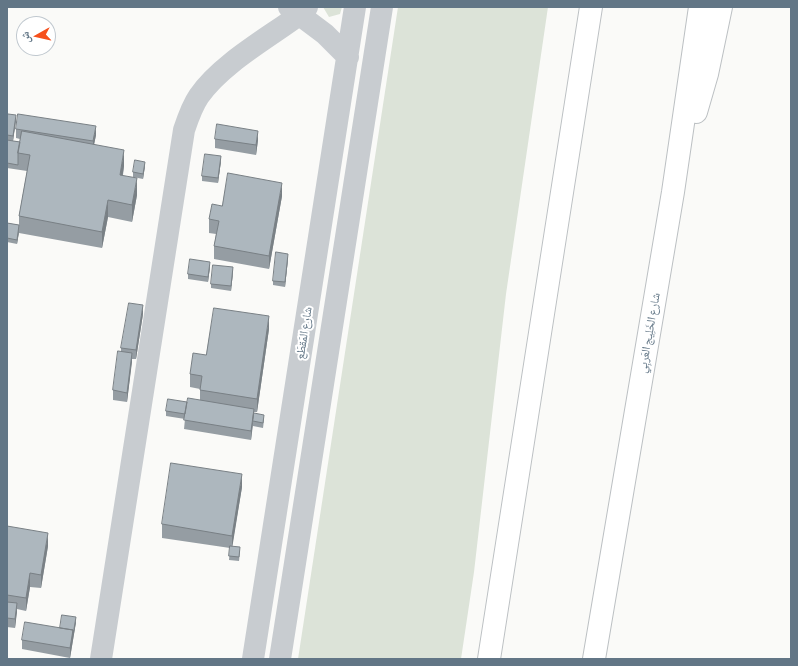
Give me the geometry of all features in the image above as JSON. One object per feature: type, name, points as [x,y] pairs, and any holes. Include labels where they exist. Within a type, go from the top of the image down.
[{"type":"highway","points":[[577,98],[586,7]]},
{"type":"highway","points":[[489,659],[592,7]]},
{"type":"highway","name":"شارع الخَلِيج العَربِي","points":[[594,659],[673,192],[700,7]]},
{"type":"highway","points":[[673,192],[707,74],[721,7]]},
{"type":"street","name":"شارع المَقطَع","points":[[253,659],[356,7]]},
{"type":"street","points":[[280,659],[382,7]]},
{"type":"street","points":[[102,659],[184,130],[190,112],[198,97],[209,83],[299,10],[348,57]]},
{"type":"shaded area","points":[[323,7],[342,7],[340,14],[329,17]]},
{"type":"shaded area","points":[[398,7],[548,7],[506,294],[474,572],[461,659],[298,659]]},
{"type":"building","points":[[8,114],[16,115],[13,136],[7,135]]},
{"type":"building","points":[[18,114],[96,126],[93,141],[16,129]]},
{"type":"building","points":[[217,124],[258,131],[256,145],[215,139]]},
{"type":"building","points":[[22,131],[124,150],[120,175],[137,178],[132,205],[108,200],[102,232],[19,216],[30,155],[18,153]]},
{"type":"building","points":[[7,140],[20,142],[18,165],[7,163]]},
{"type":"building","points":[[205,154],[221,156],[218,178],[202,176]]},
{"type":"building","points":[[135,160],[145,162],[143,174],[133,172]]},
{"type":"building","points":[[228,173],[282,183],[269,256],[214,246],[219,221],[209,219],[212,204],[222,206]]},
{"type":"building","points":[[7,223],[19,225],[17,240],[7,238]]},
{"type":"building","points":[[276,252],[288,254],[285,282],[273,281]]},
{"type":"building","points":[[190,259],[210,262],[208,277],[188,274]]},
{"type":"building","points":[[213,265],[233,267],[231,286],[211,284]]},
{"type":"building","points":[[129,303],[143,305],[136,350],[121,348]]},
{"type":"building","points":[[214,308],[269,316],[257,399],[200,390],[202,376],[190,374],[193,353],[206,355]]},
{"type":"building","points":[[118,351],[132,353],[127,393],[113,390]]},
{"type":"building","points":[[188,398],[254,409],[251,431],[184,420]]},
{"type":"building","points":[[168,399],[187,402],[185,414],[166,411]]},
{"type":"building","points":[[254,413],[264,415],[263,423],[253,421]]},
{"type":"building","points":[[171,463],[242,474],[232,536],[162,524]]},
{"type":"building","points":[[7,526],[48,533],[41,575],[30,573],[26,598],[7,595]]},
{"type":"building","points":[[230,546],[240,547],[239,557],[229,556]]},
{"type":"building","points":[[7,602],[17,603],[15,619],[7,618]]},
{"type":"building","points":[[62,615],[76,617],[73,635],[73,630],[60,628]]},
{"type":"building","points":[[25,622],[73,630],[70,648],[22,640]]}]
